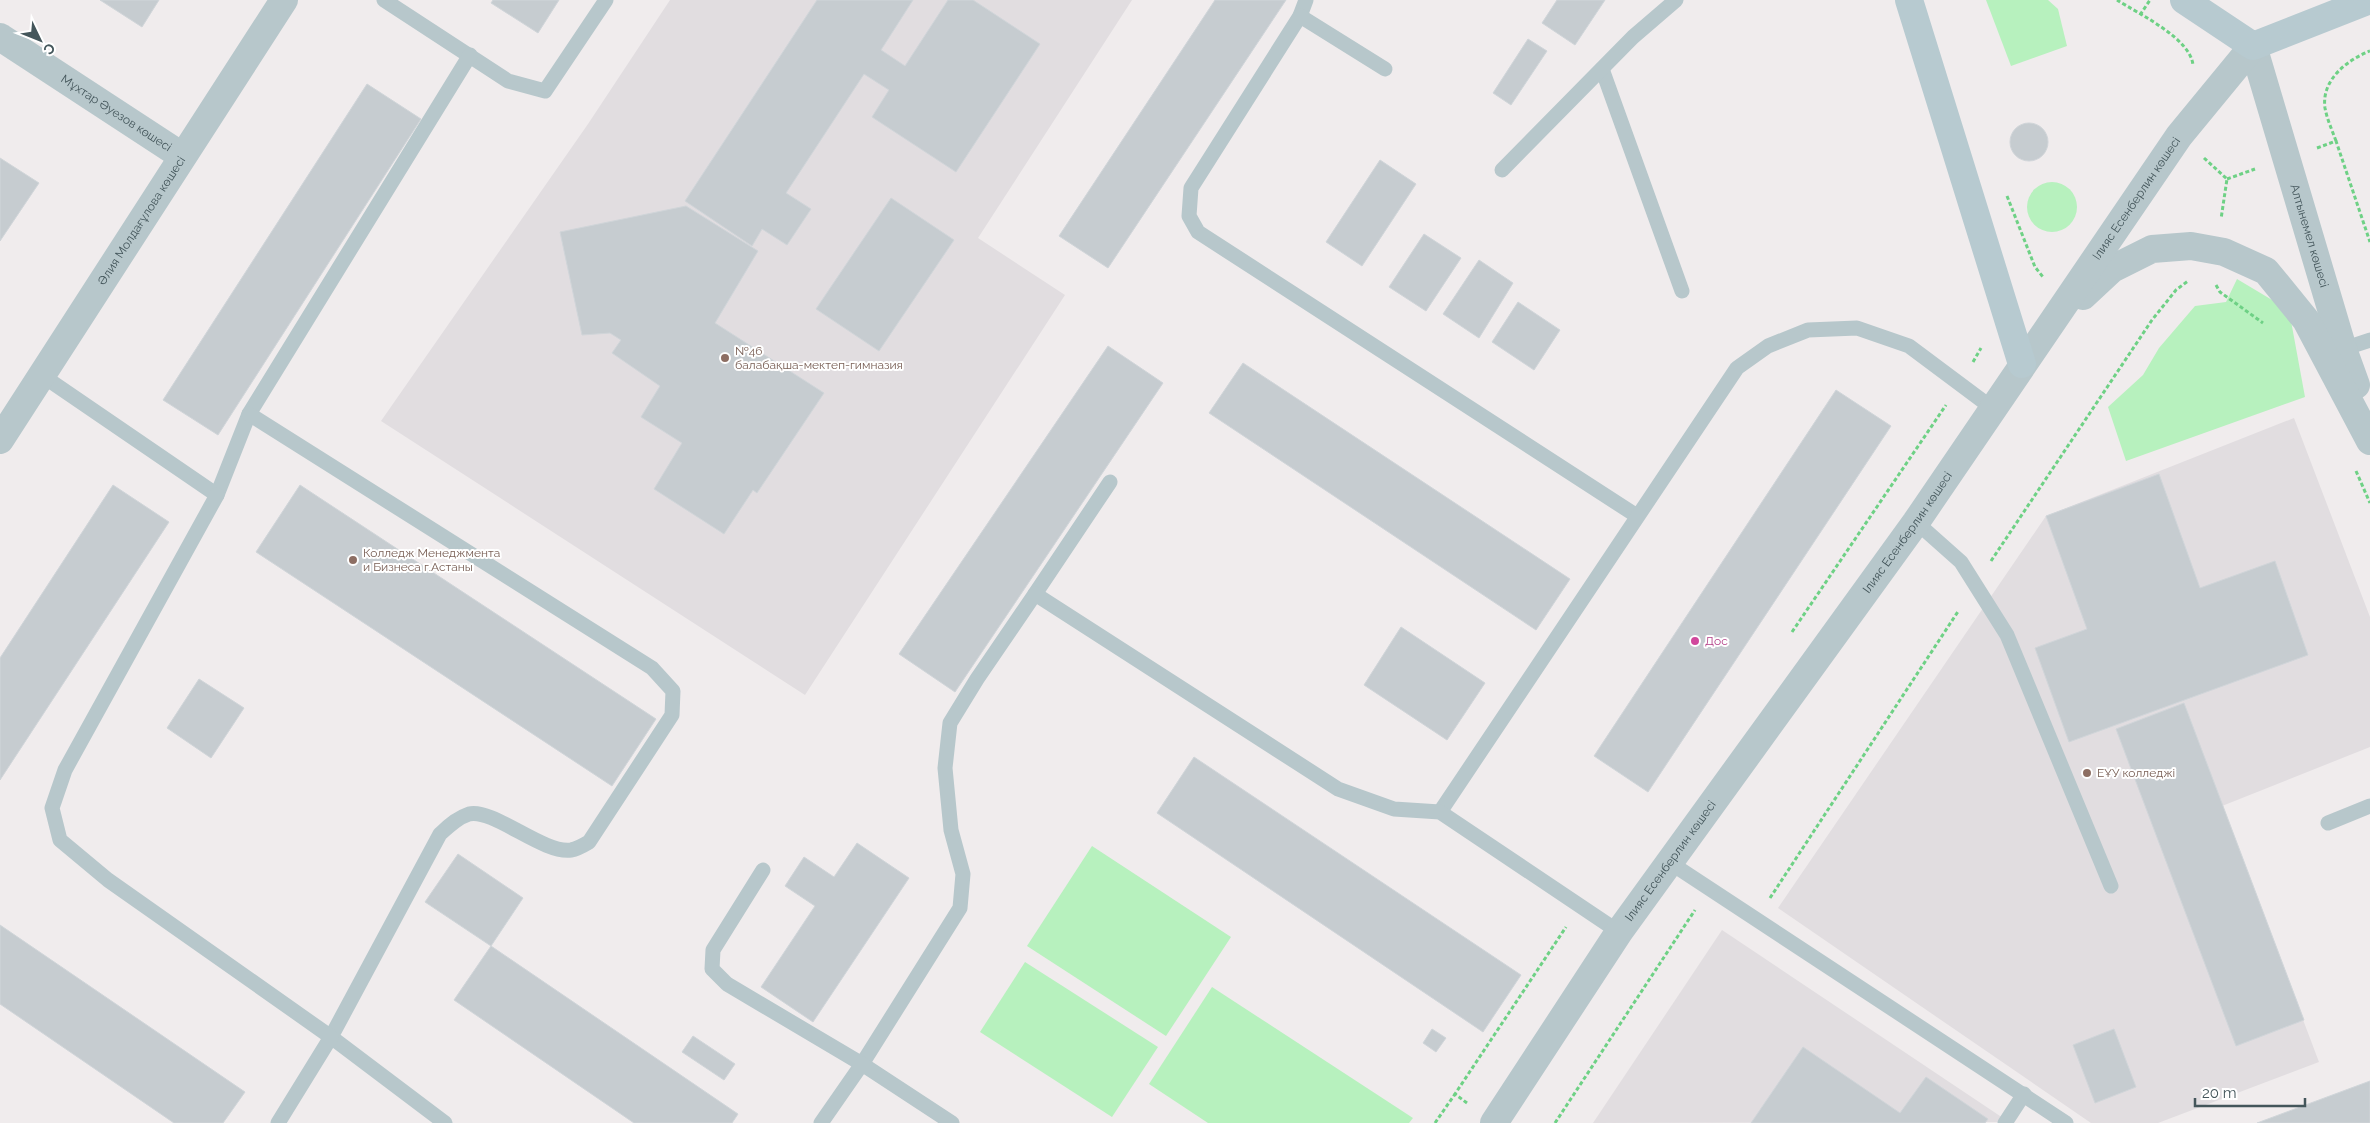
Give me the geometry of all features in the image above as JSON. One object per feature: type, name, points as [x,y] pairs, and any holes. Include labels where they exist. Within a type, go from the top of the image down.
[{"type":"main road","points":[[1909,0],[2022,364]]},
{"type":"main road","points":[[2184,0],[2253,46]]},
{"type":"main road","name":"Ілияс Есенберлин көшесі","points":[[2253,46],[2370,0]]},
{"type":"street","name":"Әлия Молдағұлова көшесі","points":[[3,429],[284,0]]},
{"type":"street","name":"Мұхтар Әуезов көшесі","points":[[0,37],[182,156]]},
{"type":"street","name":"Ілияс Есенберлин көшесі","points":[[1494,1122],[1619,932],[1916,522],[2022,364],[2180,136],[2253,46]]},
{"type":"street","name":"Алтынемел көшесі","points":[[2253,46],[2343,349],[2370,424]]},
{"type":"street","points":[[2022,364],[2042,339],[2112,268],[2152,248],[2192,246],[2216,251],[2266,271],[2306,320],[2370,441]]},
{"type":"lane","points":[[384,0],[508,81],[545,91],[606,0]]},
{"type":"lane","points":[[1306,0],[1300,16],[1191,188],[1189,216],[1198,232],[1637,516]]},
{"type":"lane","points":[[1502,170],[1659,13],[1676,0]]},
{"type":"lane","points":[[1300,16],[1386,69]]},
{"type":"lane","points":[[445,1123],[331,1037],[108,880],[60,840],[52,808],[65,770],[217,495],[250,414],[470,55]]},
{"type":"lane","points":[[1602,69],[1682,291]]},
{"type":"lane","points":[[1440,812],[1737,368],[1768,346],[1808,330],[1857,328],[1909,346],[1992,408]]},
{"type":"lane","points":[[2343,349],[2370,340]]},
{"type":"lane","points":[[40,374],[217,495]]},
{"type":"lane","points":[[250,414],[652,668],[673,691],[672,715],[589,842],[572,850],[556,849],[487,817],[471,813],[456,819],[440,834],[331,1037],[278,1123]]},
{"type":"lane","points":[[820,1123],[862,1064],[960,908],[964,874],[951,830],[945,768],[950,723],[977,679],[1110,482]]},
{"type":"lane","points":[[1916,522],[1961,562],[2007,635],[2111,886]]},
{"type":"lane","points":[[1036,594],[1338,789],[1394,809],[1440,812],[1619,932]]},
{"type":"lane","points":[[2328,823],[2370,806]]},
{"type":"lane","points":[[1669,862],[2066,1123]]},
{"type":"lane","points":[[763,870],[713,950],[712,969],[727,984],[862,1064],[952,1123]]},
{"type":"lane","points":[[2005,1123],[2024,1094]]},
{"type":"path","points":[[2117,0],[2182,43],[2191,55],[2193,70]]},
{"type":"path","points":[[2140,15],[2150,0]]},
{"type":"path","points":[[2336,141],[2325,107],[2326,93],[2335,74],[2356,56],[2370,51]]},
{"type":"path","points":[[1756,919],[1975,584],[2152,320],[2176,290],[2194,277],[2209,274],[2216,251],[2227,179],[2180,136]]},
{"type":"path","points":[[2006,194],[2035,267],[2043,276],[2050,278]]},
{"type":"path","points":[[1788,638],[1983,346]]},
{"type":"path","points":[[1556,1123],[1709,888]]},
{"type":"path","points":[[1435,1123],[1580,906]]},
{"type":"path","points":[[1454,1094],[1494,1122]]},
{"type":"shaded area","name":"№46 балабақша-мектеп-гимназия","points":[[670,0],[1132,0],[978,238],[1065,295],[805,695],[381,421],[588,124]]},
{"type":"shaded area","name":"ЕҰУ колледжі","points":[[2294,418],[2370,617],[2370,747],[2222,806],[2319,1062],[2158,1123],[2091,1123],[1778,908],[2046,516]]},
{"type":"shaded area","points":[[1722,930],[2009,1122],[1593,1123]]},
{"type":"green space","points":[[1986,0],[2048,0],[2058,9],[2067,46],[2011,66]]},
{"type":"green space","points":[[2052,182],[2061,184],[2072,193],[2077,207],[2075,216],[2066,227],[2052,232],[2043,230],[2032,221],[2027,207],[2029,198],[2038,187]]},
{"type":"green space","points":[[2237,279],[2289,310],[2305,397],[2126,461],[2108,407],[2143,375],[2159,348],[2195,306],[2226,302]]},
{"type":"green space","points":[[1092,846],[1231,937],[1166,1036],[1027,946]]},
{"type":"green space","points":[[1025,962],[1158,1047],[1112,1117],[980,1032]]},
{"type":"green space","points":[[1212,987],[1413,1118],[1409,1123],[1208,1123],[1149,1084]]},
{"type":"building","points":[[100,0],[159,0],[142,27]]},
{"type":"building","points":[[493,0],[559,0],[538,33],[491,3]]},
{"type":"building","points":[[817,0],[913,0],[881,50],[905,66],[948,0],[973,0],[1040,44],[956,172],[872,117],[889,90],[864,74],[786,193],[811,209],[787,245],[762,229],[752,246],[685,201]]},
{"type":"building","points":[[1215,0],[1286,0],[1108,268],[1059,236]]},
{"type":"building","points":[[1557,0],[1605,0],[1575,45],[1542,23]]},
{"type":"building","points":[[1528,39],[1547,51],[1511,105],[1493,93]]},
{"type":"building","points":[[367,84],[421,119],[218,435],[163,400]]},
{"type":"building","points":[[2029,123],[2043,128],[2048,142],[2043,156],[2029,161],[2015,156],[2010,142],[2015,128]]},
{"type":"building","points":[[0,158],[39,183],[0,241]]},
{"type":"building","points":[[1380,160],[1416,184],[1362,266],[1326,242]]},
{"type":"building","points":[[891,198],[954,240],[879,351],[816,309]]},
{"type":"building","points":[[686,206],[758,251],[715,323],[824,393],[757,493],[753,490],[724,534],[654,489],[682,443],[641,417],[660,386],[612,353],[621,340],[610,333],[582,335],[560,232]]},
{"type":"building","points":[[1424,234],[1461,258],[1426,311],[1389,287]]},
{"type":"building","points":[[1479,260],[1513,283],[1479,338],[1443,314]]},
{"type":"building","points":[[1518,302],[1560,330],[1534,370],[1492,342]]},
{"type":"building","points":[[1108,346],[1163,383],[955,692],[899,654]]},
{"type":"building","points":[[1243,363],[1570,579],[1536,630],[1209,413]]},
{"type":"building","points":[[1836,390],[1891,426],[1648,792],[1594,756]]},
{"type":"building","points":[[2159,474],[2200,588],[2275,561],[2308,655],[2069,742],[2035,648],[2087,629],[2046,516]]},
{"type":"building","points":[[113,485],[169,522],[0,780],[0,658]]},
{"type":"building","points":[[300,485],[656,719],[612,786],[256,552]]},
{"type":"building","points":[[1401,627],[1485,683],[1447,740],[1364,685]]},
{"type":"building","points":[[199,679],[244,708],[211,758],[167,728]]},
{"type":"building","points":[[2184,703],[2304,1020],[2236,1046],[2116,729]]},
{"type":"building","points":[[1194,757],[1521,975],[1483,1032],[1157,813]]},
{"type":"building","points":[[857,843],[909,878],[813,1022],[761,987],[815,906],[785,886],[804,857],[834,877]]},
{"type":"building","points":[[458,854],[523,898],[491,946],[425,902]]},
{"type":"building","points":[[0,925],[245,1092],[223,1123],[174,1123],[0,1004]]},
{"type":"building","points":[[491,946],[738,1114],[732,1123],[634,1123],[454,1000]]},
{"type":"building","points":[[1432,1029],[1446,1038],[1436,1052],[1423,1043]]},
{"type":"building","points":[[2114,1029],[2136,1087],[2095,1103],[2073,1045]]},
{"type":"building","points":[[693,1036],[735,1064],[724,1080],[682,1052]]},
{"type":"building","points":[[1803,1047],[1900,1113],[1926,1077],[1988,1119],[1985,1123],[1751,1123]]},
{"type":"building","points":[[2370,1081],[2370,1123],[2257,1123]]},
{"type":"place","name":"№46 балабақша-мектеп-гимназия","points":[[725,358]]},
{"type":"place","name":"Колледж Менеджмента и Бизнеса г.Астаны","points":[[353,560]]},
{"type":"place","name":"Дос","points":[[1695,641]]},
{"type":"place","name":"ЕҰУ колледжі","points":[[2087,773]]}]
